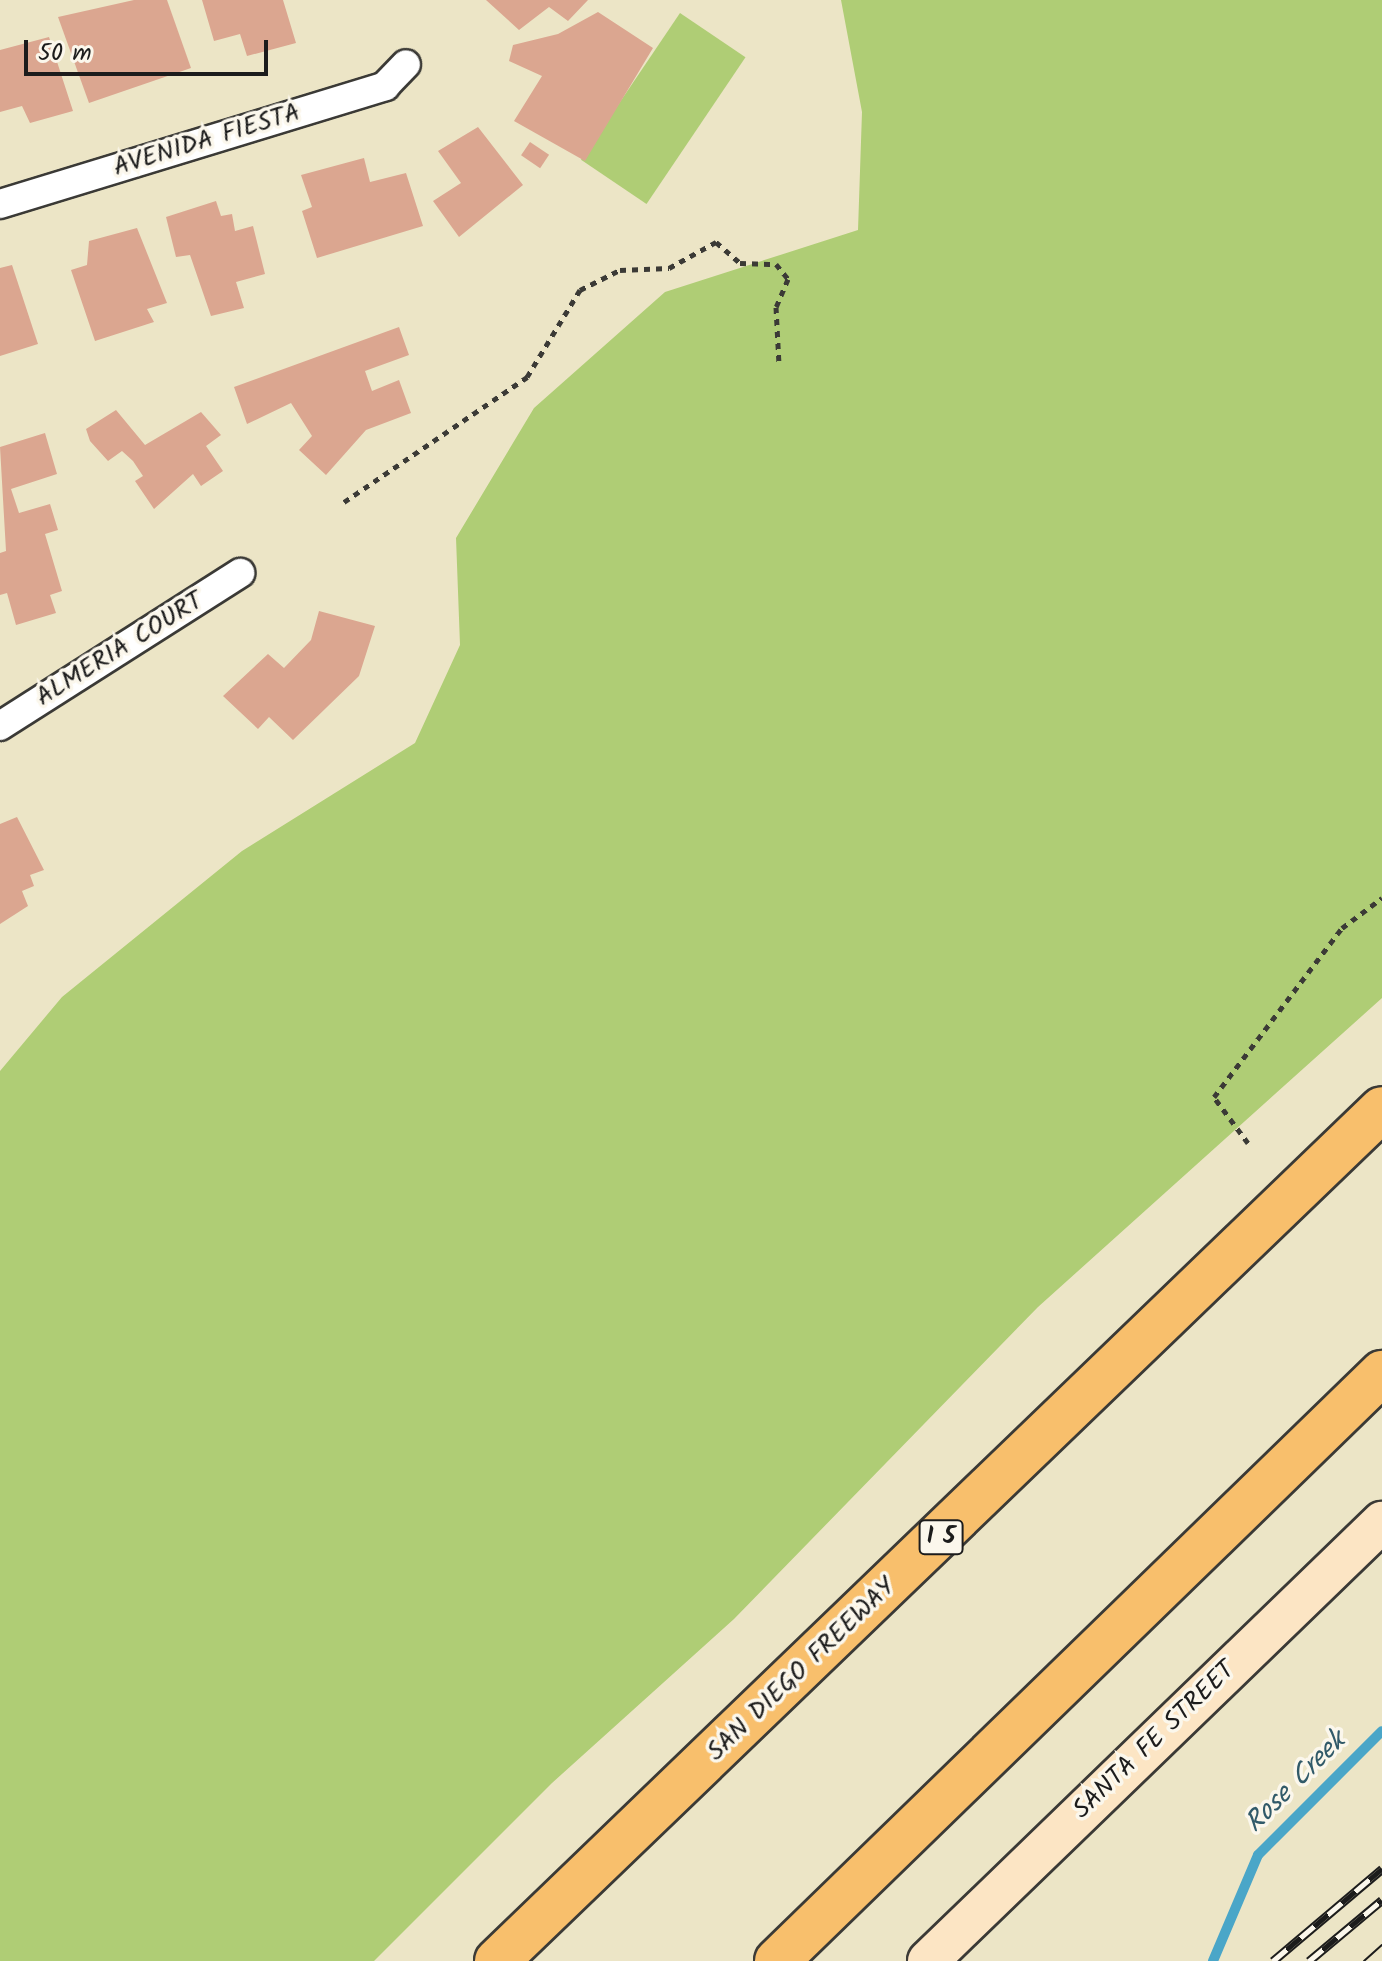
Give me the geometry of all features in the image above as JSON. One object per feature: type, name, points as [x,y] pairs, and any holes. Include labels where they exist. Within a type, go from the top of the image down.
[{"type":"highway","name":"SAN DIEGO FREEWAY","points":[[497,1961],[1382,1109]]},
{"type":"highway","points":[[777,1961],[1382,1373]]},
{"type":"street","name":"AVENIDA FIESTA","points":[[0,204],[385,86],[406,64]]},
{"type":"street","name":"ALMERIA COURT","points":[[0,726],[240,573]]},
{"type":"street","name":"SANTA FE STREET","points":[[928,1961],[1382,1522]]},
{"type":"path","points":[[344,502],[527,377],[580,290],[620,270],[669,268],[716,242],[740,263],[776,264],[788,279],[776,307],[779,364]]},
{"type":"path","points":[[1248,1143],[1214,1097],[1342,928],[1382,898]]},
{"type":"green space","points":[[841,0],[1382,0],[1382,998],[1038,1307],[734,1619],[552,1783],[374,1961],[0,1961],[0,1071],[62,997],[242,851],[415,743],[460,645],[456,538],[534,408],[665,292],[858,230],[862,112]]},
{"type":"green space","points":[[680,13],[745,57],[647,204],[581,160]]},
{"type":"building","points":[[134,0],[167,0],[191,68],[89,103],[58,17]]},
{"type":"building","points":[[202,0],[283,0],[296,43],[247,56],[240,34],[214,41]]},
{"type":"building","points":[[486,0],[588,0],[568,21],[549,7],[519,30]]},
{"type":"building","points":[[598,12],[653,48],[585,161],[514,121],[542,76],[509,61],[513,45],[558,34]]},
{"type":"building","points":[[49,37],[73,111],[30,123],[22,106],[0,112],[0,50]]},
{"type":"building","points":[[478,127],[523,185],[459,237],[433,201],[461,183],[438,151]]},
{"type":"building","points":[[530,142],[549,155],[540,168],[521,155]]},
{"type":"building","points":[[364,158],[370,182],[406,173],[423,226],[317,258],[302,211],[312,207],[301,175]]},
{"type":"building","points":[[216,201],[221,216],[232,214],[235,231],[253,226],[265,274],[236,282],[244,308],[211,316],[190,255],[176,257],[166,217]]},
{"type":"building","points":[[137,228],[167,303],[147,309],[154,322],[95,341],[71,270],[87,265],[89,241]]},
{"type":"building","points":[[12,265],[38,344],[0,356],[0,268]]},
{"type":"building","points":[[399,327],[409,355],[365,371],[372,391],[399,380],[411,413],[366,430],[326,475],[299,450],[312,436],[291,403],[247,424],[234,387]]},
{"type":"building","points":[[116,410],[145,445],[201,412],[221,435],[206,446],[223,471],[201,486],[193,474],[154,509],[135,481],[143,476],[133,461],[122,451],[108,461],[90,441],[86,429]]},
{"type":"building","points":[[45,433],[57,474],[11,489],[19,513],[50,504],[58,530],[45,534],[62,591],[50,595],[56,613],[16,625],[7,593],[0,595],[0,553],[6,551],[0,447]]},
{"type":"building","points":[[319,611],[375,626],[359,676],[293,740],[269,717],[258,729],[223,696],[268,654],[284,668],[311,640]]},
{"type":"building","points":[[17,817],[44,870],[30,875],[34,886],[22,891],[28,906],[0,924],[0,824]]},
{"type":"waterway","name":"Rose Creek","points":[[1213,1961],[1258,1855],[1382,1731]]},
{"type":"tram line","points":[[1364,1961],[1382,1945]]},
{"type":"railway","points":[[1273,1961],[1382,1869]]},
{"type":"railway","points":[[1309,1961],[1382,1900]]}]
